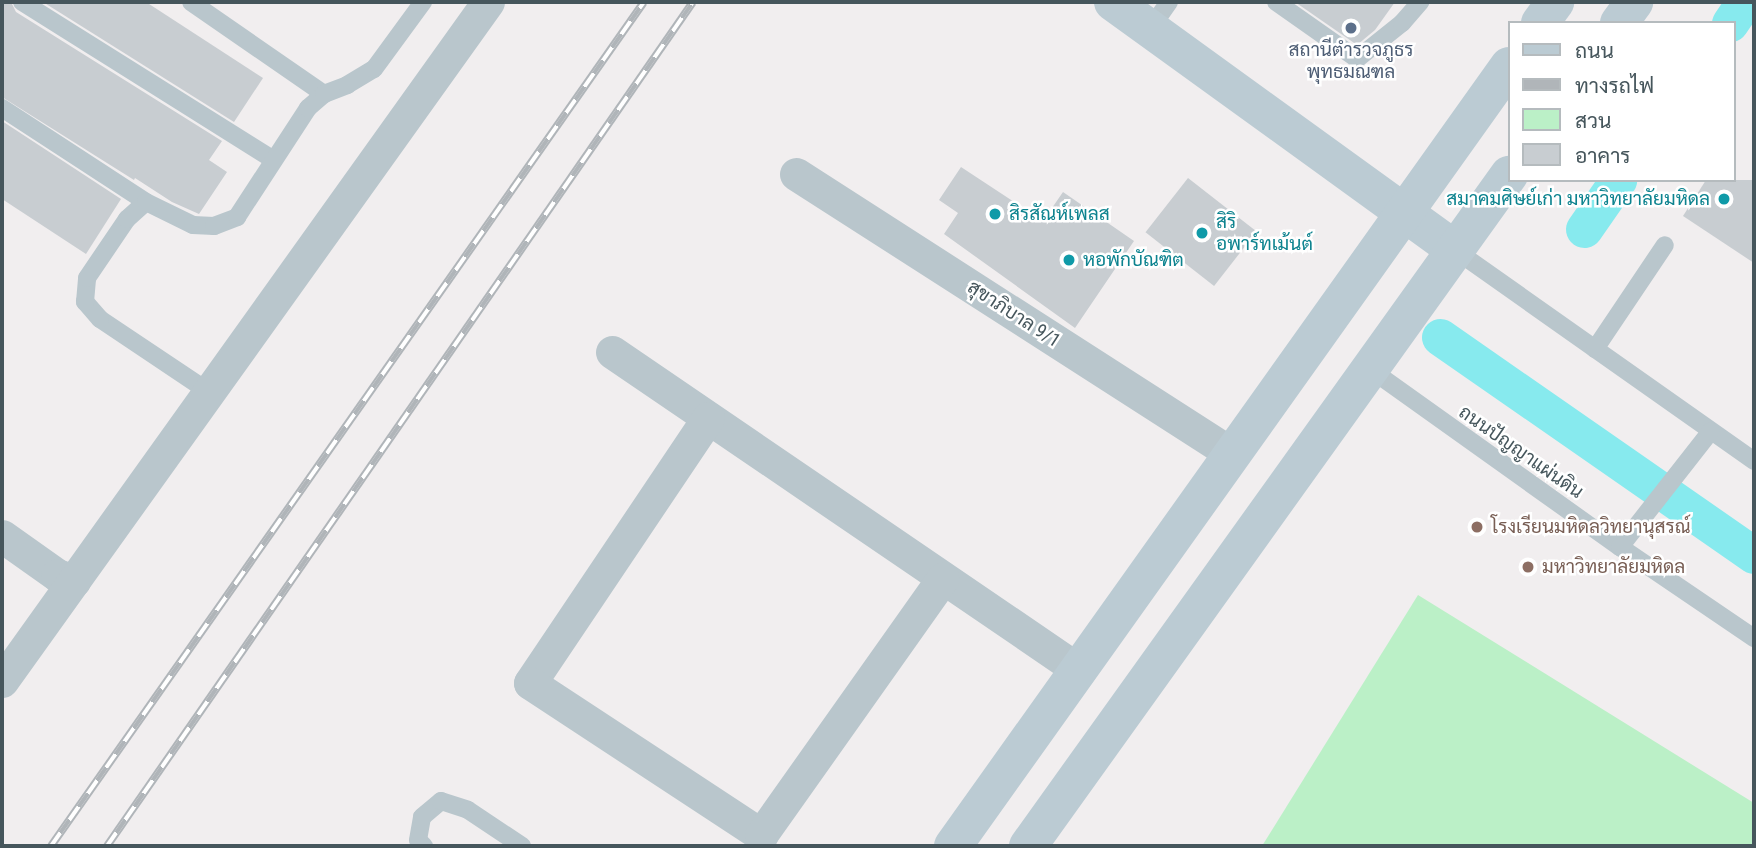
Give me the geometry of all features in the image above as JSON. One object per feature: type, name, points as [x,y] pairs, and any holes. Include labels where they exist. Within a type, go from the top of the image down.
[{"type":"main road","points":[[1113,2],[1160,15],[1404,215],[1455,250]]},
{"type":"main road","points":[[1541,21],[1555,2]]},
{"type":"main road","points":[[1620,21],[1634,2]]},
{"type":"main road","points":[[953,846],[1508,67]]},
{"type":"main road","points":[[1028,846],[1508,176]]},
{"type":"street","points":[[2,681],[488,2]]},
{"type":"street","name":"สุขาภิบาล 9/1","points":[[796,174],[1232,454]]},
{"type":"street","points":[[612,352],[1080,671]]},
{"type":"street","points":[[708,418],[530,683],[761,835],[942,579]]},
{"type":"street","points":[[2,536],[57,575],[74,582]]},
{"type":"lane","points":[[22,2],[274,160]]},
{"type":"lane","points":[[191,2],[324,94]]},
{"type":"lane","points":[[2,108],[146,202],[193,225],[214,226],[237,216],[308,108],[324,94],[347,85],[374,69],[423,2]]},
{"type":"lane","points":[[1276,2],[1357,59],[1402,23],[1420,2]]},
{"type":"lane","points":[[146,202],[127,219],[87,278],[85,302],[100,319],[209,392]]},
{"type":"lane","points":[[1595,349],[1665,245]]},
{"type":"lane","points":[[1455,250],[1754,461]]},
{"type":"lane","name":"ถนนปัญญาแผ่นดิน","points":[[1370,369],[1620,547],[1754,638]]},
{"type":"lane","points":[[1620,547],[1711,431]]},
{"type":"lane","points":[[424,846],[418,840],[422,817],[441,801],[468,810],[522,846]]},
{"type":"green space","points":[[1418,595],[1754,803],[1754,846],[1262,846]]},
{"type":"building","points":[[2,2],[11,2],[16,12],[222,141],[209,160],[227,172],[199,214],[172,202],[135,178],[134,180],[2,97]]},
{"type":"building","points":[[43,2],[146,2],[263,78],[234,122]]},
{"type":"building","name":"สถานีตำรวจภูธร พุทธมณฑล","points":[[1295,2],[1395,2],[1375,30],[1357,45]]},
{"type":"building","points":[[2,121],[121,199],[86,254],[2,199]]},
{"type":"building","name":"หอพักบัณฑิต","points":[[961,167],[1043,221],[1063,192],[1134,241],[1075,328],[944,234],[958,213],[939,200]]},
{"type":"building","name":"สิริ อพาร์ทเม้นต์","points":[[1188,178],[1257,232],[1214,286],[1146,232]]},
{"type":"building","name":"สมาคมศิษย์เก่า มหาวิทยาลัยมหิดล","points":[[1754,180],[1754,263],[1683,216],[1705,182]]},
{"type":"waterway","points":[[1731,21],[1744,2]]},
{"type":"waterway","points":[[1584,229],[1617,182]]},
{"type":"waterway","points":[[1440,337],[1754,555]]},
{"type":"railway","points":[[51,846],[644,2]]},
{"type":"railway","points":[[107,846],[693,2]]},
{"type":"place","name":"สถานีตำรวจภูธร พุทธมณฑล","points":[[1351,28]]},
{"type":"place","name":"สมาคมศิษย์เก่า มหาวิทยาลัยมหิดล","points":[[1724,199]]},
{"type":"place","name":"สิรสัณห์เพลส","points":[[995,214]]},
{"type":"place","name":"สิริ อพาร์ทเม้นต์","points":[[1202,233]]},
{"type":"place","name":"หอพักบัณฑิต","points":[[1069,260]]},
{"type":"place","name":"โรงเรียนมหิดลวิทยานุสรณ์","points":[[1477,527]]},
{"type":"place","name":"มหาวิทยาลัยมหิดล","points":[[1528,567]]}]
